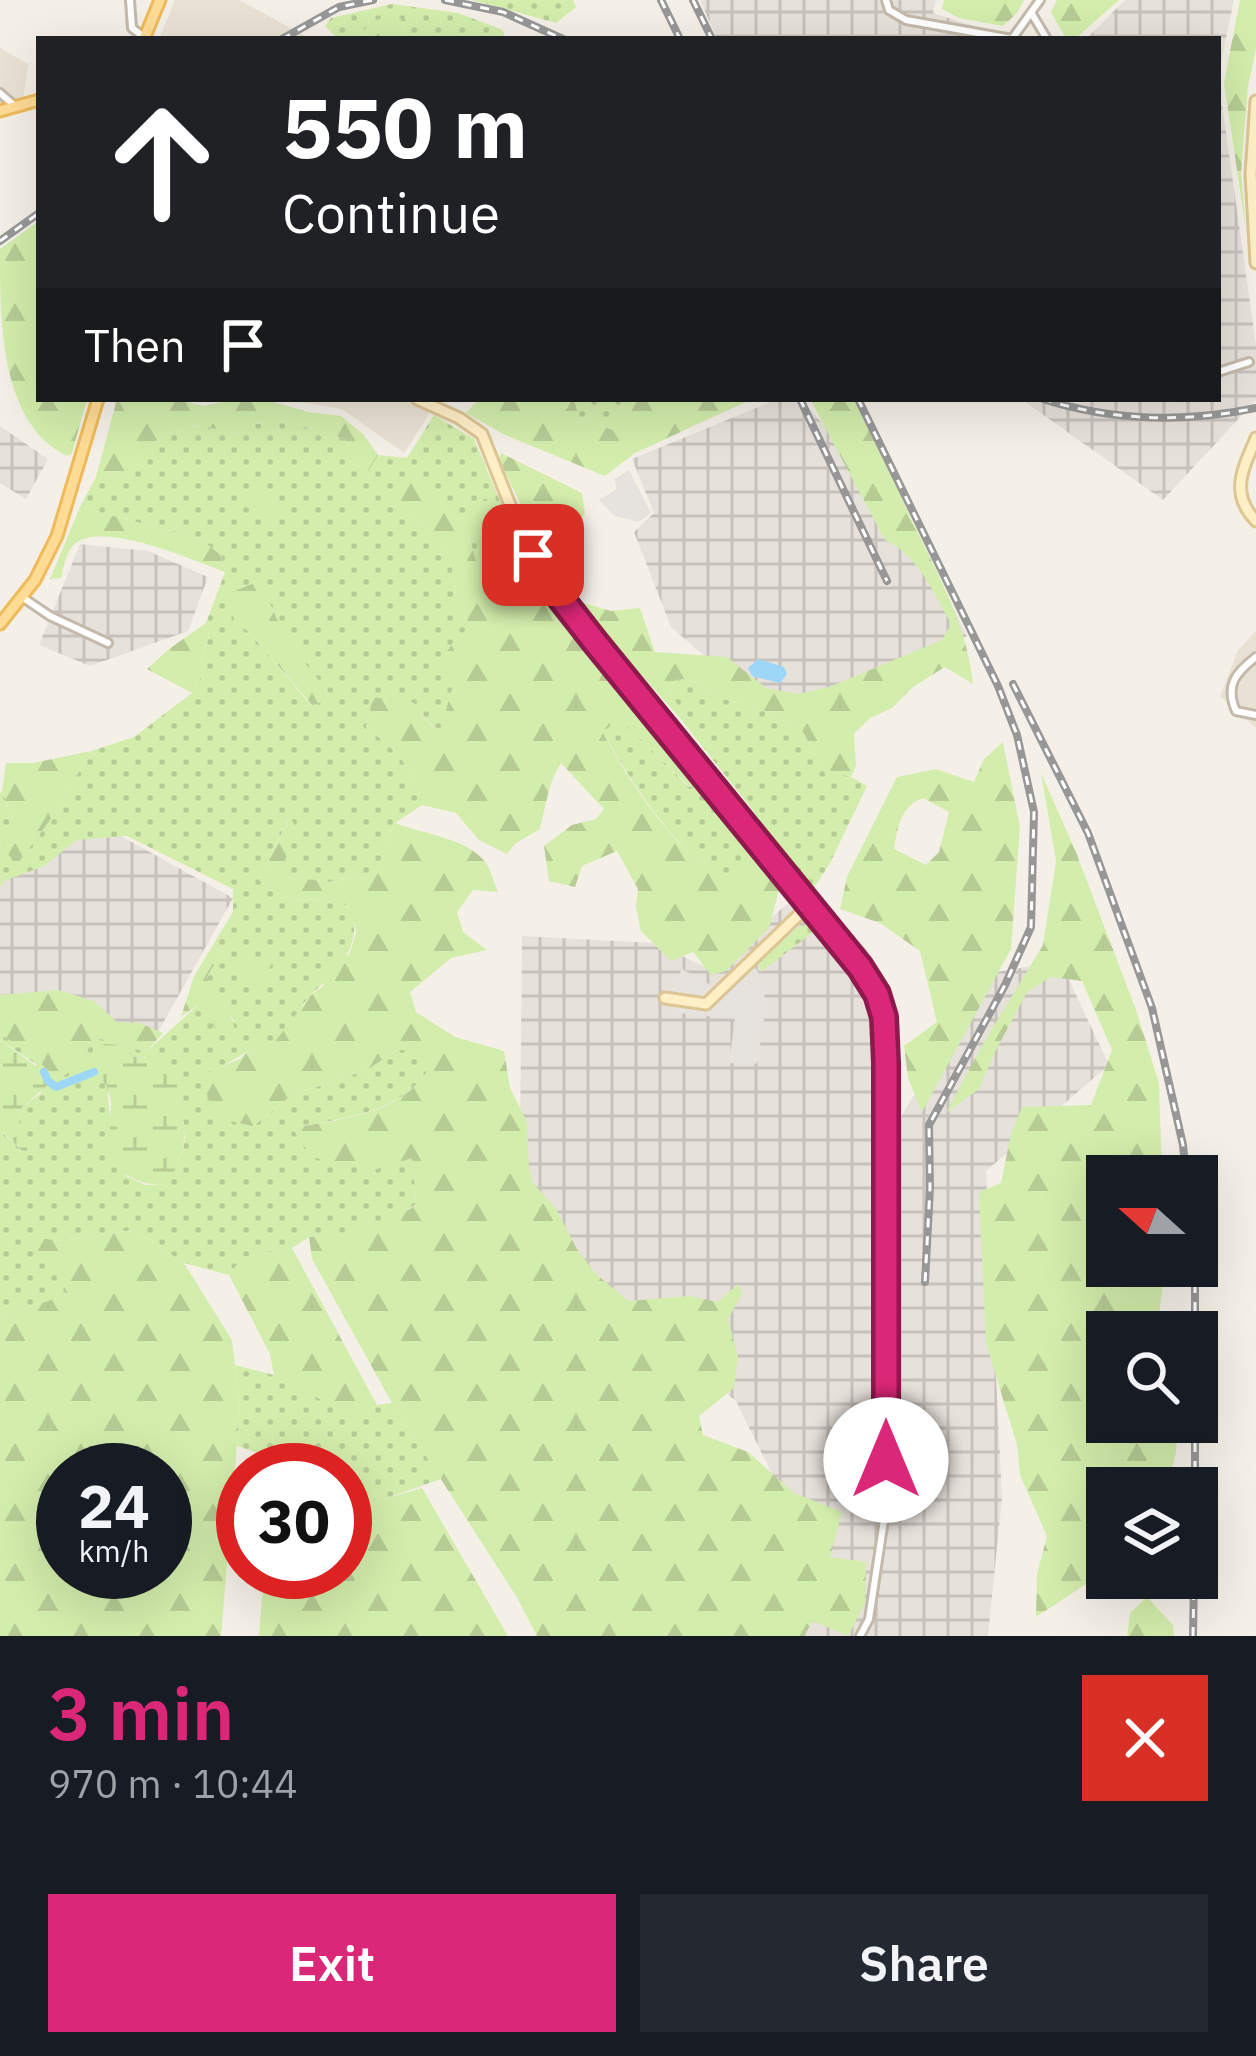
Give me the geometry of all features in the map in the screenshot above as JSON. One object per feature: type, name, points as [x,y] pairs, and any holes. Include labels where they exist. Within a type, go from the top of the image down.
[{"type":"main road","points":[[144,36],[160,0]]},
{"type":"main road","points":[[0,111],[36,101]]},
{"type":"main road","points":[[0,624],[22,597],[57,536],[97,402]]},
{"type":"street","points":[[130,0],[132,28],[141,36]]},
{"type":"street","points":[[886,0],[889,10],[906,20],[995,36]]},
{"type":"street","points":[[1014,36],[1040,0]]},
{"type":"street","points":[[1032,14],[1045,36]]},
{"type":"street","points":[[0,93],[16,107]]},
{"type":"street","points":[[1256,101],[1251,175],[1256,263]]},
{"type":"street","points":[[1221,371],[1249,362]]},
{"type":"street","points":[[424,402],[482,434],[514,515],[552,587],[810,904],[877,994],[884,1017],[886,1507],[869,1619],[860,1636]]},
{"type":"street","points":[[1255,521],[1244,507],[1240,489],[1242,468],[1256,438]]},
{"type":"street","points":[[22,597],[108,643]]},
{"type":"street","points":[[1256,657],[1230,688],[1236,711],[1256,715]]},
{"type":"street","points":[[664,998],[706,1004],[810,904]]},
{"type":"shaded area","points":[[175,0],[239,0],[305,36],[160,36]]},
{"type":"shaded area","points":[[700,0],[936,0],[933,13],[1005,36],[716,36]]},
{"type":"shaded area","points":[[1125,0],[1234,0],[1221,62],[1221,36],[1089,36]]},
{"type":"shaded area","points":[[0,48],[28,64],[23,102],[0,104]]},
{"type":"shaded area","points":[[1221,97],[1256,345],[1256,400],[1163,500],[1025,402],[1221,402]]},
{"type":"shaded area","points":[[301,402],[437,402],[404,453],[342,409]]},
{"type":"shaded area","points":[[771,402],[804,402],[911,523],[967,636],[778,720],[671,627],[634,532],[654,513],[632,459]]},
{"type":"shaded area","points":[[0,426],[48,459],[26,499],[0,483]]},
{"type":"shaded area","points":[[629,470],[651,513],[639,522],[615,516],[599,500],[617,489],[614,479]]},
{"type":"shaded area","points":[[80,544],[148,551],[208,577],[188,631],[90,666],[39,645]]},
{"type":"shaded area","points":[[1256,631],[1256,728],[1220,696],[1238,650]]},
{"type":"shaded area","points":[[61,803],[233,898],[121,1098],[0,1036],[0,873]]},
{"type":"shaded area","points":[[809,886],[868,952],[889,1014],[901,1116],[991,973],[1060,961],[1109,1065],[986,1171],[1002,1498],[988,1636],[795,1636],[798,1527],[736,1401],[519,1234],[522,936],[655,943],[709,969]]},
{"type":"shaded area","points":[[749,959],[760,975],[766,1005],[758,1059],[756,1064],[729,1063],[735,1019],[670,1012],[675,981],[682,969],[716,988]]},
{"type":"green space","points":[[472,0],[573,0],[576,7],[556,23]]},
{"type":"green space","points":[[944,0],[1024,0],[1003,26],[959,18],[942,9]]},
{"type":"green space","points":[[1057,0],[1119,0],[1078,36],[1064,36],[1051,12]]},
{"type":"green space","points":[[1240,0],[1256,0],[1256,49],[1241,172],[1246,230],[1224,83]]},
{"type":"green space","points":[[392,4],[458,13],[503,30],[504,36],[402,36],[406,20],[361,32],[363,36],[335,36],[325,26],[331,18]]},
{"type":"green space","points":[[390,16],[406,20],[402,36],[363,36],[361,32]]},
{"type":"green space","points":[[36,223],[36,402],[86,402],[72,453],[67,456],[45,441],[16,396],[4,338],[0,249]]},
{"type":"green space","points":[[116,402],[203,406],[273,402],[341,416],[364,435],[378,455],[364,478],[344,439],[288,421],[256,424],[234,433],[199,425],[148,445],[134,468],[111,480],[96,477]]},
{"type":"green space","points":[[476,402],[575,402],[579,418],[613,430],[622,402],[746,402],[635,453],[605,476],[505,435],[466,413]]},
{"type":"green space","points":[[575,402],[622,402],[614,430],[579,418]]},
{"type":"green space","points":[[812,402],[860,402],[956,616],[973,684],[945,667],[913,687],[892,708],[870,718],[854,734],[856,766],[851,777],[823,769],[803,732],[794,726],[751,705],[718,698],[699,682],[676,678],[670,693],[682,712],[679,717],[574,600],[611,611],[640,608],[655,652],[727,657],[766,688],[798,694],[829,687],[942,640],[951,624],[938,600],[916,565],[885,540]]},
{"type":"green space","points":[[434,415],[474,439],[512,530],[532,564],[496,560],[481,579],[468,533],[478,527],[458,521],[440,499],[387,501],[438,537],[451,561],[457,602],[471,627],[441,729],[433,727],[413,703],[373,698],[366,728],[402,760],[422,805],[395,823],[375,875],[328,882],[279,875],[289,818],[259,880],[281,899],[333,900],[354,908],[350,949],[280,1038],[207,1074],[207,1095],[253,1126],[292,1095],[367,1070],[397,1050],[422,1050],[433,1064],[402,1096],[357,1115],[293,1128],[376,1169],[413,1157],[416,1204],[396,1218],[352,1233],[309,1237],[292,1248],[244,1257],[229,1275],[184,1263],[133,1230],[57,1241],[28,1236],[70,1294],[0,1317],[0,1136],[4,1134],[23,1152],[34,1151],[19,1124],[22,1107],[41,1093],[36,1064],[0,1040],[0,1034],[29,1052],[58,1080],[94,1037],[146,1052],[199,1004],[235,1022],[207,977],[220,954],[213,945],[233,912],[233,889],[127,836],[77,840],[44,866],[4,881],[0,887],[0,792],[13,821],[16,866],[91,751],[134,737],[192,693],[203,673],[201,658],[209,636],[206,623],[225,572],[221,555],[200,539],[80,507],[96,477],[111,480],[134,468],[148,445],[200,425],[234,433],[256,424],[288,421],[344,439],[364,477],[378,455],[407,458]],"holes":[[[270,604],[286,641],[333,699],[311,705],[249,632]],[[119,1045],[135,1057],[145,1057],[182,1118],[183,1149],[163,1185],[146,1185],[126,1176],[107,1086]]]},
{"type":"green space","points":[[501,453],[582,493],[585,514],[572,529],[568,548],[551,559],[499,459]]},
{"type":"green space","points":[[410,475],[458,521],[486,498],[499,522],[468,534],[481,578],[496,560],[532,564],[539,589],[704,783],[690,787],[623,722],[601,729],[638,791],[683,847],[718,880],[760,861],[780,886],[769,928],[726,971],[711,975],[693,952],[671,961],[641,931],[638,889],[617,851],[582,866],[575,887],[549,881],[544,846],[572,825],[596,819],[604,809],[561,763],[540,829],[507,854],[479,840],[456,813],[422,805],[402,760],[366,728],[373,697],[414,703],[432,727],[441,729],[453,685],[440,663],[457,636],[471,627],[457,602],[451,561],[438,537],[413,515],[386,501]]},
{"type":"green space","points":[[254,485],[287,507],[274,526],[241,503]]},
{"type":"green space","points":[[80,507],[200,539],[221,555],[225,572],[127,539],[89,537],[68,554],[61,578],[50,579]]},
{"type":"green space","points":[[254,583],[287,641],[334,699],[312,705],[249,632],[234,622],[230,593]]},
{"type":"green space","points":[[206,623],[209,636],[201,657],[203,673],[192,693],[147,669],[169,649]]},
{"type":"green space","points":[[676,678],[699,682],[718,698],[751,705],[794,726],[803,732],[823,769],[867,786],[810,894],[751,808],[679,717],[682,712],[670,693]]},
{"type":"green space","points":[[623,721],[689,787],[704,783],[760,861],[719,881],[684,848],[639,790],[601,729]]},
{"type":"green space","points":[[1003,742],[1020,827],[1011,949],[922,1112],[908,1078],[904,1046],[937,1022],[920,951],[880,923],[840,909],[847,877],[897,777],[936,769],[974,782],[984,759]],"holes":[[[923,798],[949,812],[939,852],[926,865],[894,849],[901,818],[915,802]]]},
{"type":"green space","points":[[91,751],[16,866],[3,846],[13,821],[2,791],[6,763],[33,763]]},
{"type":"green space","points":[[1041,773],[1076,852],[1159,1083],[1161,1155],[1086,1155],[1086,1287],[1162,1287],[1160,1311],[1086,1311],[1086,1443],[1176,1443],[1176,1448],[1172,1467],[1086,1467],[1086,1584],[1036,1617],[1037,1574],[1047,1536],[1020,1475],[1017,1445],[986,1343],[979,1192],[1001,1183],[1022,1107],[1091,1105],[1112,1050],[1082,981],[1051,977],[1027,992],[979,1089],[946,1113],[1043,945],[1056,861]]},
{"type":"green space","points":[[290,817],[296,828],[280,875],[328,882],[375,875],[395,823],[457,842],[486,863],[498,892],[473,890],[457,912],[463,932],[487,950],[451,958],[410,992],[416,1012],[455,1037],[504,1051],[510,1088],[527,1122],[533,1183],[556,1209],[597,1275],[629,1301],[688,1296],[718,1302],[738,1284],[742,1294],[728,1319],[738,1357],[734,1388],[699,1416],[703,1435],[748,1452],[794,1493],[842,1512],[830,1557],[866,1562],[865,1603],[848,1636],[813,1621],[804,1636],[537,1636],[392,1403],[312,1259],[309,1237],[365,1228],[416,1205],[413,1158],[376,1169],[339,1166],[311,1156],[292,1128],[388,1105],[417,1085],[432,1063],[421,1050],[397,1050],[367,1070],[292,1095],[253,1126],[225,1120],[207,1095],[207,1073],[275,1042],[323,986],[329,958],[349,955],[356,933],[353,908],[333,900],[281,899],[259,880]]},
{"type":"green space","points":[[813,922],[820,927],[761,972],[761,961],[797,928]]},
{"type":"green space","points":[[213,945],[220,954],[207,977],[229,1014],[236,1037],[216,1029],[199,1004],[181,1017],[194,976]]},
{"type":"green space","points":[[242,956],[272,963],[249,988],[237,973]]},
{"type":"green space","points":[[58,990],[94,1001],[117,1022],[140,1023],[163,1033],[146,1052],[94,1037],[81,1064],[58,1080],[29,1052],[0,1034],[0,995]]},
{"type":"green space","points":[[0,1040],[44,1072],[48,1085],[22,1107],[19,1123],[35,1151],[23,1152],[5,1134],[0,1136]]},
{"type":"green space","points":[[104,1044],[119,1045],[135,1057],[157,1059],[176,1081],[185,1130],[183,1148],[163,1185],[134,1179],[109,1163],[111,1102],[107,1086],[94,1072]]},
{"type":"green space","points":[[133,1230],[184,1263],[232,1340],[240,1409],[237,1443],[216,1443],[216,1599],[224,1599],[221,1636],[0,1636],[0,1317],[69,1294],[26,1235],[57,1241]]},
{"type":"green space","points":[[292,1248],[377,1405],[356,1418],[274,1375],[270,1354],[229,1275],[243,1257]]},
{"type":"green space","points":[[235,1365],[274,1375],[356,1417],[392,1403],[441,1479],[384,1499],[372,1494],[372,1443],[237,1443],[240,1409]]},
{"type":"green space","points":[[422,1488],[508,1636],[259,1636],[262,1599],[372,1599],[372,1494],[384,1499]]},
{"type":"green space","points":[[1149,1599],[1173,1625],[1174,1636],[1127,1636],[1130,1613]]},
{"type":"water","points":[[758,659],[784,667],[787,674],[780,683],[752,676],[748,668]]},
{"type":"waterway","points":[[44,1072],[56,1087],[94,1072]]},
{"type":"railway","points":[[287,36],[339,7],[373,0]]},
{"type":"railway","points":[[445,0],[503,12],[556,36]]},
{"type":"railway","points":[[661,0],[679,36]]},
{"type":"railway","points":[[693,0],[711,36]]},
{"type":"railway","points":[[0,241],[36,215]]},
{"type":"railway","points":[[801,402],[887,581]]},
{"type":"railway","points":[[859,402],[998,686],[1017,735],[1034,812],[1031,927],[929,1125],[925,1282]]},
{"type":"railway","points":[[1054,402],[1149,417],[1256,408]]},
{"type":"railway","points":[[1013,684],[1088,833],[1152,1008],[1184,1155]]},
{"type":"railway","points":[[1195,1287],[1195,1311]]},
{"type":"railway","points":[[1195,1443],[1195,1467]]},
{"type":"railway","points":[[1193,1636],[1194,1599]]},
{"type":"route","points":[[533,555],[595,642],[830,929],[877,994],[884,1017],[886,1063],[886,1460]]}]
